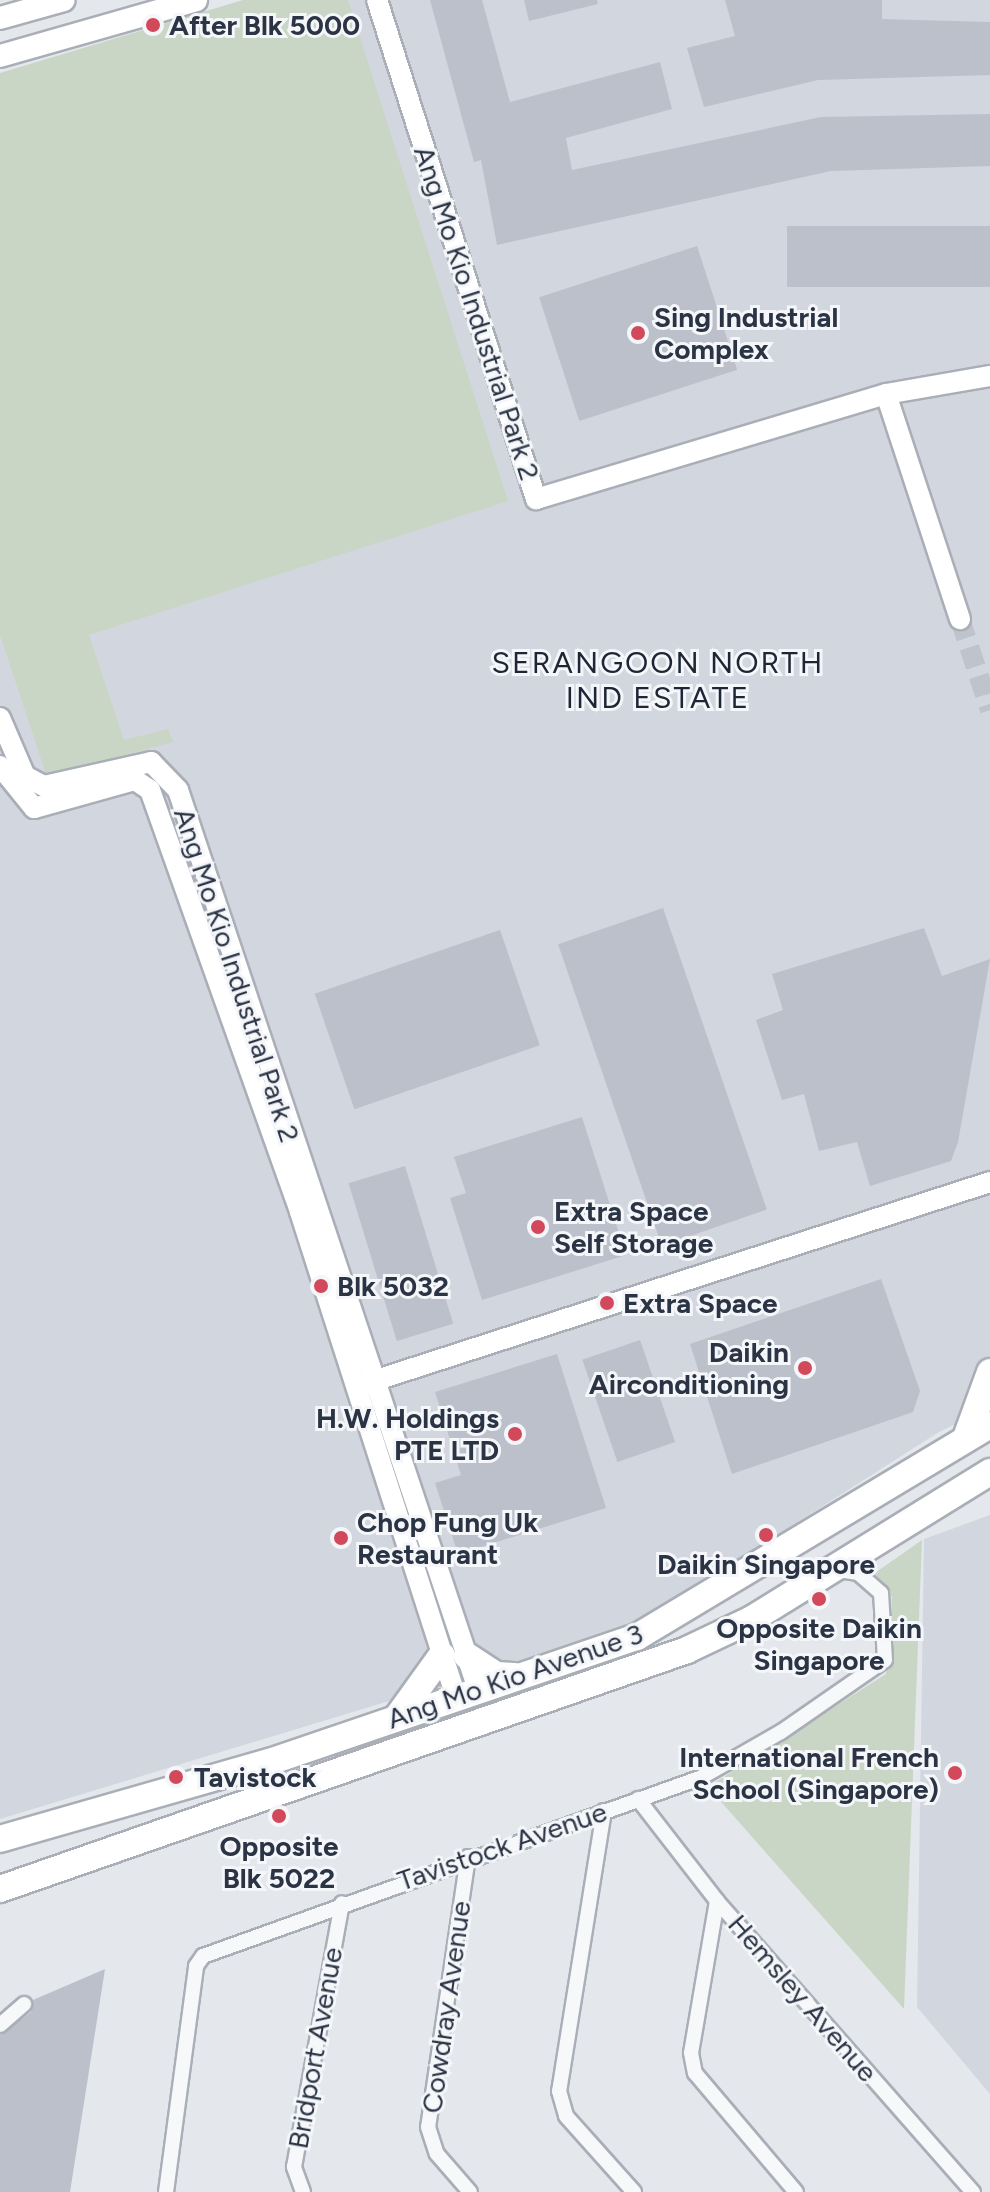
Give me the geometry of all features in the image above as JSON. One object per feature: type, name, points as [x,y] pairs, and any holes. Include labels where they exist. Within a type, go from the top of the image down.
[{"type":"highway","points":[[979,1430],[990,1372]]},
{"type":"highway","name":"Ang Mo Kio Avenue 3","points":[[0,1839],[269,1762],[659,1626],[979,1430]]},
{"type":"highway","name":"Ang Mo Kio Avenue 3","points":[[0,1889],[672,1656],[752,1619],[990,1472]]},
{"type":"highway","points":[[659,1626],[653,1648],[672,1656]]},
{"type":"highway","points":[[398,1716],[455,1656],[496,1675],[516,1676]]},
{"type":"main road","points":[[0,18],[64,0]]},
{"type":"main road","points":[[0,56],[196,0]]},
{"type":"street","name":"Ang Mo Kio Industrial Park 2","points":[[377,0],[536,499],[886,394],[990,376]]},
{"type":"street","points":[[886,394],[960,619]]},
{"type":"street","name":"Ang Mo Kio Industrial Park 2","points":[[0,718],[25,776],[44,786],[133,761],[151,762],[178,790],[365,1384],[467,1693]]},
{"type":"street","name":"Ang Mo Kio Industrial Park 2","points":[[0,766],[34,808],[135,780],[150,790],[365,1384]]},
{"type":"street","points":[[365,1384],[990,1182]]},
{"type":"street","name":"Tavistock Avenue","points":[[166,2192],[196,1966],[215,1949],[468,1857],[702,1777],[875,1674],[885,1660],[881,1593],[858,1573],[830,1569]]},
{"type":"street","name":"Hemsley Avenue","points":[[638,1799],[717,1901],[973,2192]]},
{"type":"street","points":[[604,1811],[559,2091],[566,2116],[634,2192]]},
{"type":"street","name":"Cowdray Avenue","points":[[468,1857],[428,2127],[437,2154],[470,2192]]},
{"type":"street","points":[[717,1901],[691,2053],[695,2073],[796,2192]]},
{"type":"street","name":"Bridport Avenue","points":[[303,2192],[294,2167],[342,1903]]},
{"type":"street","points":[[0,2025],[24,2004]]},
{"type":"shaded area","points":[[350,0],[990,0],[990,1408],[939,1432],[633,1627],[0,1819],[0,93]]},
{"type":"shaded area","name":"International French School (Singapore)","points":[[990,1515],[990,2094],[917,2007],[924,1539]]},
{"type":"green space","points":[[243,0],[348,0],[508,501],[89,635],[124,740],[168,729],[173,742],[47,777],[0,635],[0,73]]},
{"type":"green space","points":[[922,1540],[904,2009],[708,1787],[886,1674],[892,1597],[872,1575]]},
{"type":"building","points":[[430,0],[482,0],[510,102],[660,62],[672,109],[566,138],[572,170],[821,117],[990,114],[990,166],[831,171],[497,245],[481,160],[474,162]]},
{"type":"building","points":[[524,0],[597,0],[598,4],[529,21]]},
{"type":"building","points":[[725,0],[882,0],[882,19],[990,22],[990,75],[818,80],[704,107],[687,48],[735,36]]},
{"type":"building","points":[[787,226],[990,226],[990,287],[787,287]]},
{"type":"building","name":"Sing Industrial Complex","points":[[697,246],[737,370],[579,421],[539,297]]},
{"type":"building","points":[[663,908],[767,1210],[662,1246],[558,944]]},
{"type":"building","points":[[924,928],[942,976],[990,959],[958,1142],[951,1161],[870,1186],[857,1142],[819,1151],[804,1094],[782,1100],[756,1020],[783,1010],[772,974]]},
{"type":"building","points":[[500,930],[540,1045],[354,1109],[315,994]]},
{"type":"building","name":"Extra Space Self Storage","points":[[582,1117],[626,1255],[482,1300],[450,1198],[466,1193],[454,1157]]},
{"type":"building","points":[[405,1166],[453,1324],[397,1341],[349,1183]]},
{"type":"building","name":"Daikin Airconditioning","points":[[881,1279],[920,1391],[913,1412],[732,1474],[690,1344]]},
{"type":"building","points":[[640,1340],[675,1442],[617,1462],[582,1360]]},
{"type":"building","name":"H.W. Holdings PTE LTD","points":[[557,1354],[606,1508],[458,1554],[435,1483],[461,1475],[435,1392]]},
{"type":"building","points":[[105,1969],[70,2192],[0,2192],[0,2035],[31,2012],[33,2000]]},
{"type":"tunnel","points":[[960,619],[990,710]]},
{"type":"place","name":"After Blk 5000","points":[[153,25]]},
{"type":"place","name":"Sing Industrial Complex","points":[[638,333]]},
{"type":"place","name":"Extra Space Self Storage","points":[[538,1227]]},
{"type":"place","name":"Blk 5032","points":[[321,1286]]},
{"type":"place","name":"Extra Space","points":[[607,1303]]},
{"type":"place","name":"Daikin Airconditioning","points":[[805,1368]]},
{"type":"place","name":"H.W. Holdings PTE LTD","points":[[515,1434]]},
{"type":"place","name":"Daikin Singapore","points":[[766,1535]]},
{"type":"place","name":"Chop Fung Uk Restaurant","points":[[341,1538]]},
{"type":"place","name":"Opposite Daikin Singapore","points":[[819,1599]]},
{"type":"place","name":"International French School (Singapore)","points":[[955,1773]]},
{"type":"place","name":"Tavistock","points":[[176,1777]]},
{"type":"place","name":"Opposite Blk 5022","points":[[279,1816]]},
{"type":"district","name":"SERANGOON NORTH IND ESTATE","points":[[658,680]]}]
